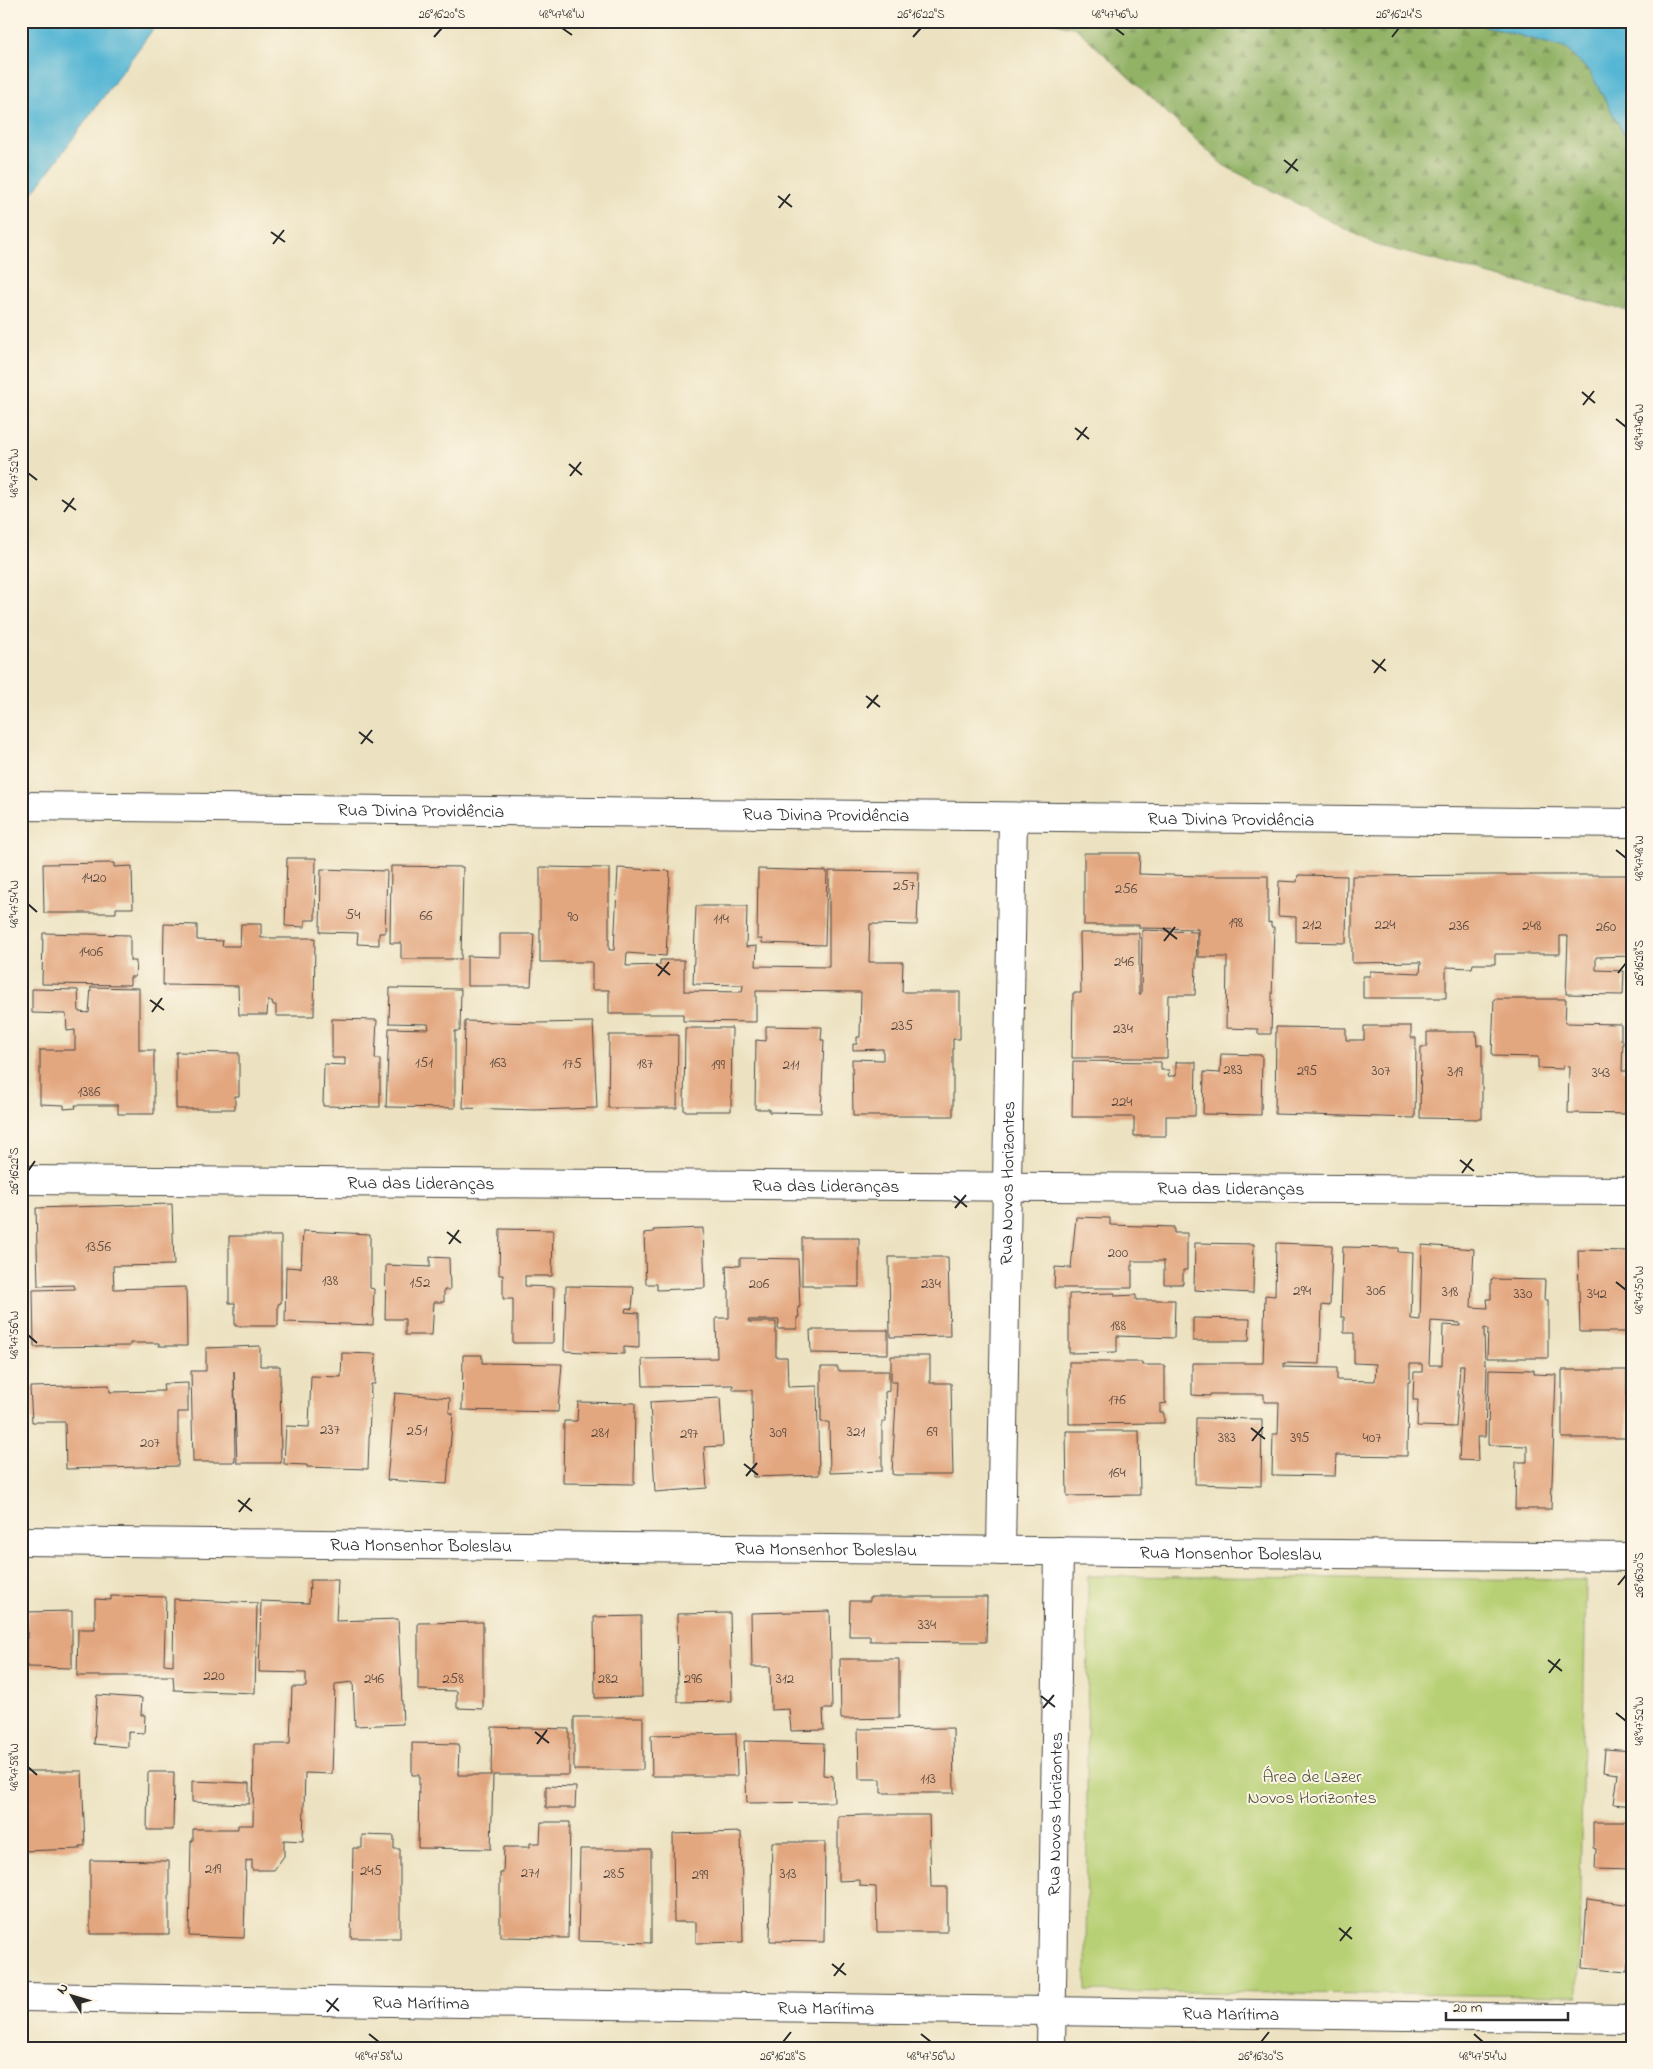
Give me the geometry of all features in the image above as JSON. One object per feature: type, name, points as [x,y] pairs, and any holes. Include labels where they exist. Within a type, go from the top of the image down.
[{"type":"street","name":"Rua Divina Providência","points":[[21,806],[1632,823]]},
{"type":"street","name":"Rua Novos Horizontes","points":[[1002,1550],[1013,817]]},
{"type":"street","name":"Rua das Lideranças","points":[[21,1180],[1632,1191]]},
{"type":"street","name":"Rua Monsenhor Boleslau","points":[[21,1541],[1632,1557]]},
{"type":"street","name":"Rua Novos Horizontes","points":[[1051,2048],[1059,1552]]},
{"type":"street","name":"Rua Marítima","points":[[21,1996],[1632,2019]]},
{"type":"green space","points":[[1048,21],[1466,21],[1565,48],[1590,72],[1632,149],[1632,312],[1376,245],[1223,165],[1076,28]]},
{"type":"green space","name":"Área de Lazer Novos Horizontes","points":[[1088,1576],[1586,1580],[1578,1996],[1086,1991]]},
{"type":"water","points":[[21,21],[159,21],[21,209]]},
{"type":"water","points":[[1466,21],[1632,21],[1632,149],[1590,72],[1565,48]]},
{"type":"building","points":[[1084,853],[1140,853],[1139,874],[1268,876],[1268,923],[1271,922],[1271,927],[1274,927],[1271,1034],[1258,1034],[1258,1029],[1226,1028],[1227,957],[1198,957],[1198,929],[1139,928],[1139,925],[1084,925]]},
{"type":"building","points":[[287,858],[316,858],[315,920],[305,920],[305,927],[285,926]]},
{"type":"building","points":[[114,863],[114,867],[132,866],[133,908],[116,908],[116,913],[44,913],[43,864]]},
{"type":"building","points":[[391,866],[463,867],[461,959],[401,959],[401,943],[390,943]]},
{"type":"building","points":[[540,867],[609,868],[609,950],[614,950],[618,868],[670,871],[666,956],[627,953],[626,966],[660,965],[660,960],[684,960],[684,991],[742,992],[743,985],[693,984],[696,906],[747,906],[746,947],[757,946],[756,966],[829,967],[829,871],[919,872],[917,925],[870,924],[869,962],[903,962],[902,992],[960,992],[960,1039],[953,1039],[953,1116],[853,1116],[852,1059],[883,1060],[883,1049],[853,1050],[853,1044],[857,1044],[857,1037],[860,1037],[861,992],[756,991],[756,1022],[683,1021],[683,1014],[609,1014],[609,990],[592,990],[592,962],[540,962]]},
{"type":"building","points":[[321,869],[387,871],[385,933],[379,933],[379,945],[357,944],[358,933],[320,932]]},
{"type":"building","points":[[758,869],[827,871],[825,945],[762,943],[762,939],[757,939]]},
{"type":"building","points":[[1298,875],[1347,876],[1346,943],[1296,942],[1296,917],[1278,916],[1279,881],[1297,882]]},
{"type":"building","points":[[1632,875],[1632,956],[1596,957],[1596,970],[1624,971],[1623,995],[1566,994],[1568,936],[1560,936],[1560,954],[1495,954],[1495,964],[1473,964],[1472,968],[1446,967],[1446,998],[1363,998],[1363,976],[1370,976],[1370,971],[1420,973],[1421,962],[1352,963],[1352,876]]},
{"type":"building","points":[[164,924],[197,925],[197,940],[223,941],[222,946],[240,946],[241,924],[261,924],[261,938],[315,938],[314,1016],[276,1016],[276,1005],[273,1005],[272,1001],[268,1001],[267,1015],[239,1015],[238,986],[163,985]]},
{"type":"building","points":[[1142,930],[1197,932],[1195,995],[1168,995],[1167,1058],[1072,1058],[1073,993],[1081,993],[1080,933],[1139,933],[1139,994],[1141,994]]},
{"type":"building","points":[[43,933],[130,935],[130,961],[136,961],[135,977],[130,977],[130,985],[42,984]]},
{"type":"building","points":[[500,934],[534,934],[531,986],[467,986],[467,956],[500,957]]},
{"type":"building","points":[[91,987],[139,988],[139,1050],[154,1050],[154,1114],[118,1114],[118,1105],[75,1105],[76,1108],[64,1109],[64,1105],[40,1104],[40,1050],[75,1050],[75,1030],[67,1031],[66,1014],[32,1013],[32,989],[78,990],[79,1012],[89,1013]]},
{"type":"building","points":[[390,988],[461,989],[460,1031],[455,1031],[455,1108],[386,1107],[389,1028],[429,1029],[428,1024],[389,1023]]},
{"type":"building","points":[[1494,999],[1566,999],[1565,1023],[1621,1024],[1621,1040],[1623,1040],[1622,1071],[1632,1071],[1632,1114],[1568,1113],[1569,1067],[1563,1066],[1563,1069],[1538,1068],[1538,1057],[1492,1056]]},
{"type":"building","points":[[332,1019],[377,1020],[375,1059],[380,1059],[380,1107],[323,1106],[324,1064],[345,1065],[345,1058],[332,1058]]},
{"type":"building","points":[[465,1021],[593,1022],[597,1108],[535,1110],[463,1108]]},
{"type":"building","points":[[766,1026],[822,1027],[821,1040],[824,1040],[821,1113],[769,1112],[769,1109],[755,1109],[756,1040],[766,1041]]},
{"type":"building","points":[[1364,1026],[1411,1026],[1411,1038],[1416,1038],[1415,1118],[1275,1114],[1276,1027],[1346,1028],[1346,1040],[1364,1040]]},
{"type":"building","points":[[685,1028],[732,1028],[731,1111],[684,1111]]},
{"type":"building","points":[[1427,1032],[1476,1032],[1477,1045],[1482,1045],[1482,1119],[1420,1118],[1421,1047],[1427,1047]]},
{"type":"building","points":[[609,1035],[678,1035],[677,1108],[608,1108]]},
{"type":"building","points":[[176,1052],[239,1053],[239,1096],[235,1096],[235,1109],[176,1109]]},
{"type":"building","points":[[1221,1054],[1262,1055],[1261,1115],[1203,1114],[1204,1072],[1220,1073]]},
{"type":"building","points":[[1073,1061],[1161,1062],[1161,1070],[1169,1070],[1168,1076],[1176,1076],[1176,1062],[1196,1062],[1195,1116],[1166,1116],[1166,1136],[1134,1136],[1134,1117],[1072,1117]]},
{"type":"building","points":[[172,1204],[174,1265],[113,1266],[114,1289],[186,1287],[187,1346],[159,1346],[159,1343],[130,1343],[130,1346],[34,1347],[33,1290],[75,1289],[74,1285],[38,1286],[36,1208]]},
{"type":"building","points":[[1076,1217],[1110,1218],[1110,1225],[1174,1227],[1174,1233],[1187,1233],[1187,1270],[1183,1270],[1183,1284],[1164,1284],[1164,1261],[1132,1261],[1132,1288],[1054,1288],[1055,1267],[1071,1268]]},
{"type":"building","points":[[703,1228],[705,1288],[657,1290],[657,1284],[646,1284],[644,1233],[654,1232],[653,1230]]},
{"type":"building","points":[[500,1229],[553,1230],[552,1276],[525,1276],[525,1286],[554,1287],[553,1343],[513,1343],[513,1299],[503,1299],[503,1275],[499,1275]]},
{"type":"building","points":[[303,1231],[370,1234],[370,1288],[374,1289],[373,1325],[285,1322],[286,1267],[301,1268]]},
{"type":"building","points":[[229,1236],[281,1236],[281,1303],[278,1304],[278,1326],[235,1326],[235,1303],[229,1303]]},
{"type":"building","points":[[802,1238],[859,1238],[859,1287],[813,1287],[813,1285],[802,1285]]},
{"type":"building","points":[[1195,1243],[1254,1244],[1253,1293],[1194,1290]]},
{"type":"building","points":[[1276,1243],[1332,1245],[1330,1306],[1322,1305],[1320,1364],[1284,1363],[1284,1367],[1337,1368],[1337,1380],[1375,1381],[1376,1364],[1354,1363],[1354,1333],[1344,1333],[1344,1317],[1341,1317],[1343,1247],[1398,1248],[1398,1252],[1413,1253],[1411,1319],[1420,1320],[1422,1245],[1474,1249],[1471,1307],[1488,1308],[1487,1299],[1491,1299],[1491,1279],[1545,1280],[1544,1300],[1548,1300],[1548,1358],[1487,1358],[1488,1329],[1484,1328],[1485,1365],[1487,1365],[1485,1437],[1477,1437],[1478,1461],[1459,1460],[1464,1365],[1460,1365],[1456,1427],[1417,1426],[1418,1400],[1413,1400],[1414,1372],[1422,1372],[1422,1364],[1410,1364],[1407,1456],[1336,1455],[1335,1476],[1272,1475],[1273,1434],[1278,1434],[1279,1402],[1264,1402],[1264,1394],[1192,1395],[1192,1363],[1263,1363],[1265,1295],[1275,1296]],"holes":[[[1431,1321],[1460,1323],[1460,1326],[1443,1325],[1442,1365],[1429,1365]]]},
{"type":"building","points":[[1578,1250],[1629,1251],[1628,1258],[1632,1257],[1628,1332],[1580,1332]]},
{"type":"building","points":[[430,1257],[449,1258],[450,1290],[444,1290],[444,1302],[434,1302],[432,1335],[405,1335],[405,1319],[385,1319],[386,1265],[430,1267]]},
{"type":"building","points":[[889,1257],[948,1257],[950,1336],[890,1337]]},
{"type":"building","points":[[740,1258],[798,1259],[800,1307],[798,1307],[797,1329],[778,1329],[779,1320],[748,1320],[749,1322],[776,1322],[776,1357],[787,1357],[788,1387],[817,1386],[819,1475],[753,1477],[752,1390],[733,1390],[733,1385],[643,1386],[642,1359],[717,1358],[716,1318],[729,1318],[729,1290],[727,1290],[726,1265],[740,1266]]},
{"type":"building","points":[[566,1286],[634,1287],[632,1309],[626,1308],[625,1312],[639,1313],[639,1348],[624,1347],[624,1354],[564,1351]]},
{"type":"building","points":[[1115,1293],[1115,1296],[1136,1295],[1136,1300],[1175,1300],[1174,1338],[1117,1336],[1117,1352],[1069,1353],[1069,1294]]},
{"type":"building","points":[[1193,1318],[1250,1319],[1249,1341],[1193,1341]]},
{"type":"building","points":[[810,1330],[888,1330],[888,1354],[811,1353]]},
{"type":"building","points":[[260,1346],[260,1366],[280,1366],[281,1463],[237,1463],[234,1371],[235,1462],[193,1462],[191,1371],[206,1371],[206,1348]]},
{"type":"building","points":[[342,1353],[376,1354],[375,1384],[371,1384],[368,1469],[307,1467],[307,1465],[284,1464],[286,1426],[309,1427],[311,1376],[341,1377]]},
{"type":"building","points":[[463,1355],[482,1355],[482,1363],[562,1364],[558,1412],[462,1410]]},
{"type":"building","points":[[891,1356],[930,1356],[930,1383],[951,1383],[953,1475],[892,1474],[897,1382],[891,1382]]},
{"type":"building","points":[[1069,1362],[1142,1362],[1142,1365],[1165,1365],[1165,1401],[1167,1403],[1160,1404],[1160,1413],[1164,1413],[1164,1423],[1069,1424]]},
{"type":"building","points":[[821,1367],[838,1367],[838,1371],[889,1371],[889,1391],[885,1392],[886,1422],[882,1422],[882,1471],[830,1473],[829,1422],[821,1422]]},
{"type":"building","points":[[1489,1369],[1534,1370],[1534,1374],[1556,1375],[1551,1509],[1515,1509],[1516,1462],[1527,1462],[1527,1446],[1488,1445]]},
{"type":"building","points":[[1562,1370],[1627,1370],[1627,1438],[1562,1438]]},
{"type":"building","points":[[188,1383],[188,1412],[178,1412],[178,1466],[66,1469],[65,1422],[32,1422],[30,1387],[109,1385],[110,1392],[164,1391],[163,1384]]},
{"type":"building","points":[[395,1393],[450,1398],[449,1413],[453,1413],[447,1484],[387,1480]]},
{"type":"building","points":[[720,1398],[723,1446],[704,1447],[707,1488],[655,1492],[650,1402]]},
{"type":"building","points":[[578,1402],[635,1403],[634,1484],[563,1483],[564,1421],[577,1421]]},
{"type":"building","points":[[1196,1418],[1262,1419],[1261,1486],[1195,1484]]},
{"type":"building","points":[[1066,1431],[1139,1431],[1140,1495],[1067,1496]]},
{"type":"building","points":[[310,1580],[338,1580],[336,1621],[398,1619],[403,1724],[355,1726],[353,1682],[335,1684],[332,1774],[305,1773],[303,1841],[284,1840],[284,1856],[274,1870],[252,1870],[252,1860],[246,1861],[244,1938],[189,1936],[191,1841],[193,1841],[193,1829],[238,1829],[238,1825],[253,1825],[254,1744],[290,1744],[292,1687],[306,1687],[306,1673],[259,1672],[261,1601],[309,1603]]},
{"type":"building","points":[[111,1596],[166,1597],[164,1664],[173,1665],[174,1599],[257,1603],[255,1693],[174,1690],[173,1676],[77,1676],[78,1629],[95,1629],[95,1599],[111,1600]]},
{"type":"building","points":[[870,1597],[987,1597],[986,1642],[870,1641],[870,1636],[849,1636],[850,1601],[870,1601]]},
{"type":"building","points":[[72,1611],[72,1668],[27,1667],[27,1612]]},
{"type":"building","points":[[830,1611],[832,1709],[823,1709],[824,1730],[791,1731],[789,1709],[771,1710],[770,1667],[752,1667],[751,1613]]},
{"type":"building","points":[[730,1613],[732,1701],[678,1702],[677,1614]]},
{"type":"building","points":[[641,1616],[642,1697],[595,1698],[594,1617]]},
{"type":"building","points":[[483,1622],[483,1709],[457,1708],[457,1691],[418,1690],[418,1623]]},
{"type":"building","points":[[840,1659],[899,1659],[899,1718],[841,1719]]},
{"type":"building","points":[[97,1695],[142,1698],[141,1715],[145,1715],[144,1733],[128,1732],[128,1747],[94,1744]]},
{"type":"building","points":[[574,1717],[643,1717],[643,1770],[574,1770]]},
{"type":"building","points":[[492,1727],[569,1729],[569,1775],[493,1775],[491,1849],[418,1848],[419,1775],[412,1775],[412,1743],[459,1744],[458,1775],[491,1775]]},
{"type":"building","points":[[953,1728],[954,1793],[881,1793],[881,1779],[859,1779],[858,1729]]},
{"type":"building","points":[[736,1733],[737,1776],[652,1776],[651,1735]]},
{"type":"building","points":[[744,1741],[824,1743],[823,1775],[833,1776],[834,1802],[747,1803]]},
{"type":"building","points":[[1605,1749],[1632,1751],[1632,1806],[1614,1804],[1618,1774],[1603,1772]]},
{"type":"building","points":[[21,1771],[82,1771],[85,1846],[80,1846],[80,1849],[21,1851]]},
{"type":"building","points":[[148,1772],[174,1772],[173,1830],[147,1830]]},
{"type":"building","points":[[192,1781],[249,1783],[249,1804],[192,1802]]},
{"type":"building","points":[[546,1786],[576,1787],[575,1808],[546,1808]]},
{"type":"building","points":[[929,1815],[931,1887],[947,1887],[947,1932],[877,1932],[876,1887],[860,1886],[860,1880],[838,1881],[838,1816]]},
{"type":"building","points":[[541,1822],[570,1822],[568,1938],[500,1937],[500,1873],[503,1873],[504,1847],[530,1847],[530,1843],[540,1843]]},
{"type":"building","points":[[1593,1822],[1632,1822],[1632,1870],[1595,1869],[1596,1849],[1593,1848]]},
{"type":"building","points":[[741,1832],[743,1942],[696,1943],[696,1922],[674,1922],[673,1834]]},
{"type":"building","points":[[362,1835],[394,1836],[394,1849],[400,1849],[400,1938],[351,1938],[353,1848],[362,1848]]},
{"type":"building","points":[[772,1842],[825,1842],[824,1942],[770,1941]]},
{"type":"building","points":[[580,1849],[651,1849],[651,1943],[578,1941]]},
{"type":"building","points":[[90,1860],[169,1861],[169,1934],[90,1934]]},
{"type":"building","points":[[1587,1899],[1632,1905],[1632,1963],[1628,1962],[1627,1972],[1583,1968]]},
{"type":"building","points":[[1180,2044],[1230,2045],[1229,2048],[1180,2048]]},
{"type":"building","points":[[420,2045],[446,2045],[446,2048],[420,2048]]}]
